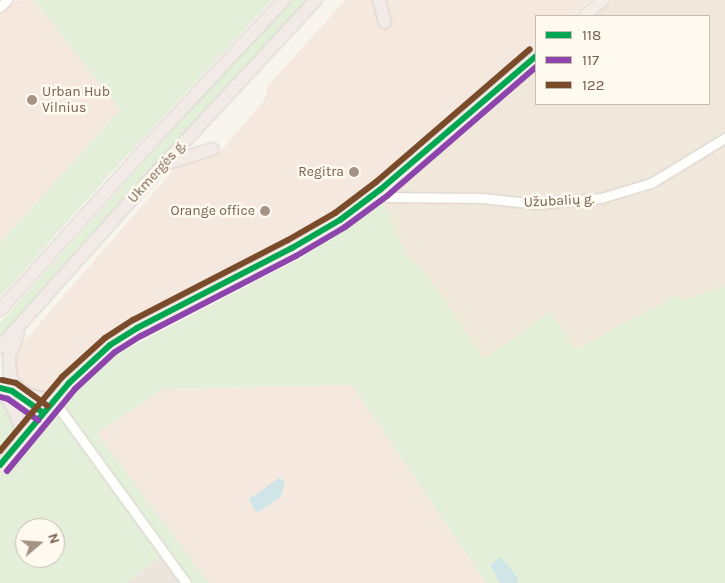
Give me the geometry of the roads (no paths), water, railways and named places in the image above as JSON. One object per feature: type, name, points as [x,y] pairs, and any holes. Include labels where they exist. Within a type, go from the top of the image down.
[{"type":"highway","name":"Ukmergės g.","points":[[0,310],[154,139],[284,0]]},
{"type":"highway","name":"Ukmergės g.","points":[[0,347],[163,165],[316,0]]},
{"type":"highway","points":[[379,0],[384,22]]},
{"type":"highway","points":[[163,165],[213,149]]},
{"type":"highway","points":[[29,314],[11,347],[9,367],[15,385],[28,395],[43,414]]},
{"type":"highway","points":[[0,388],[12,391],[43,414]]},
{"type":"highway","points":[[0,392],[9,401],[15,412],[20,425],[20,441]]},
{"type":"highway","points":[[28,395],[42,400],[54,401]]},
{"type":"main road","points":[[584,15],[602,0]]},
{"type":"main road","points":[[0,465],[85,366],[110,345],[318,234],[382,189],[535,57]]},
{"type":"street","points":[[0,8],[7,0]]},
{"type":"street","name":"Užubalių g.","points":[[382,189],[388,197],[482,198],[538,204],[601,198],[651,183],[725,138]]},
{"type":"street","points":[[54,401],[70,420],[186,583]]},
{"type":"place","name":"Urban Hub Vilnius","points":[[32,100]]},
{"type":"place","name":"Regitra","points":[[354,172]]},
{"type":"place","name":"Orange office","points":[[265,211]]}]
